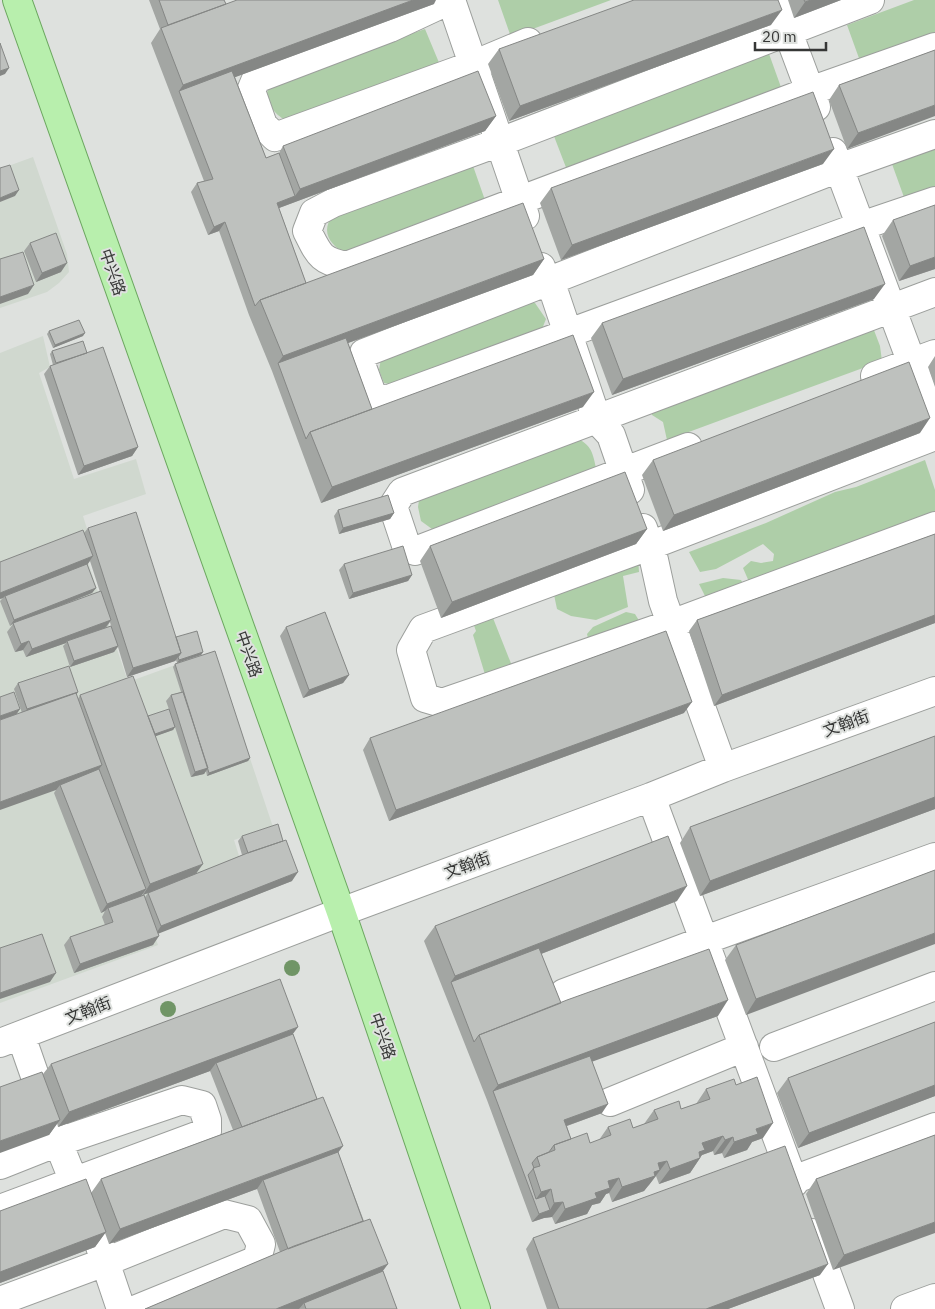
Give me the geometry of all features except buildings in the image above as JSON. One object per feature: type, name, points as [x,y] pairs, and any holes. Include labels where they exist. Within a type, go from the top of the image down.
[{"type":"main road","name":"中兴路","points":[[17,0],[341,912],[476,1309]]},
{"type":"street","points":[[552,34],[473,65],[275,138],[263,125],[251,91],[256,79],[390,28],[450,0],[473,65],[500,142],[547,282],[555,295],[597,420],[611,435],[649,546],[663,601],[723,768]]},
{"type":"street","points":[[776,0],[891,307],[923,358],[935,425]]},
{"type":"street","points":[[870,0],[500,142],[333,203],[314,212],[307,231],[320,256],[334,263],[346,266],[519,200],[935,47]]},
{"type":"street","points":[[935,134],[839,168],[364,353],[361,364],[373,397],[386,400],[861,226],[935,201]]},
{"type":"street","points":[[707,440],[415,551],[407,548],[392,506],[402,492],[935,292]]},
{"type":"street","points":[[856,384],[923,358]]},
{"type":"street","points":[[935,436],[649,546],[423,629],[411,650],[418,679],[425,698],[442,703],[671,624],[935,526]]},
{"type":"street","name":"文翰街","points":[[10,1040],[341,912],[651,797],[723,768],[935,691]]},
{"type":"street","points":[[651,797],[840,1309]]},
{"type":"street","points":[[564,993],[935,857]]},
{"type":"street","points":[[774,1048],[935,986]]},
{"type":"street","points":[[10,1040],[58,1142],[74,1182],[82,1193],[121,1309]]},
{"type":"street","points":[[610,1102],[744,1047]]},
{"type":"street","points":[[0,1165],[58,1142],[182,1100],[202,1106],[207,1120],[206,1132],[0,1209]]},
{"type":"street","points":[[793,1180],[935,1127]]},
{"type":"street","points":[[0,1301],[105,1262],[224,1214],[248,1220],[262,1244],[257,1260],[137,1309]]},
{"type":"street","points":[[905,1309],[935,1298]]},
{"type":"shaded area","points":[[33,157],[67,254],[69,272],[47,292],[0,308],[0,169]]},
{"type":"shaded area","points":[[43,336],[50,367],[39,373],[74,479],[136,459],[146,494],[83,516],[88,532],[79,535],[128,682],[214,651],[273,827],[234,840],[240,859],[141,898],[158,945],[0,1003],[0,353]]},
{"type":"green space","points":[[498,0],[611,0],[511,37]]},
{"type":"green space","points":[[914,0],[935,0],[935,33],[860,61],[847,25]]},
{"type":"green space","points":[[425,29],[440,65],[286,121],[275,112],[269,102],[267,92],[275,81]]},
{"type":"green space","points":[[768,51],[782,90],[567,170],[552,131]]},
{"type":"green space","points":[[935,147],[935,188],[905,200],[892,164]]},
{"type":"green space","points":[[472,163],[486,203],[346,254],[331,242],[327,227],[333,215]]},
{"type":"green space","points":[[524,300],[535,303],[546,319],[542,329],[394,385],[384,383],[379,370],[381,358]]},
{"type":"green space","points":[[872,325],[880,346],[882,361],[667,440],[663,422],[652,415],[651,407]]},
{"type":"green space","points":[[574,436],[590,449],[596,468],[432,529],[421,521],[418,507],[419,500]]},
{"type":"green space","points":[[925,460],[935,490],[935,517],[750,584],[743,568],[751,561],[761,563],[773,561],[774,554],[763,544],[716,569],[700,572],[689,552],[766,523],[835,492],[856,487]]},
{"type":"green space","points":[[638,557],[639,572],[623,576],[628,607],[596,620],[571,616],[557,609],[553,590]]},
{"type":"green space","points":[[723,578],[741,580],[745,587],[707,600],[699,584]]},
{"type":"green space","points":[[626,612],[635,614],[643,627],[590,647],[587,634],[593,627]]},
{"type":"green space","points":[[491,613],[514,671],[487,681],[473,635],[476,631],[472,620]]}]
